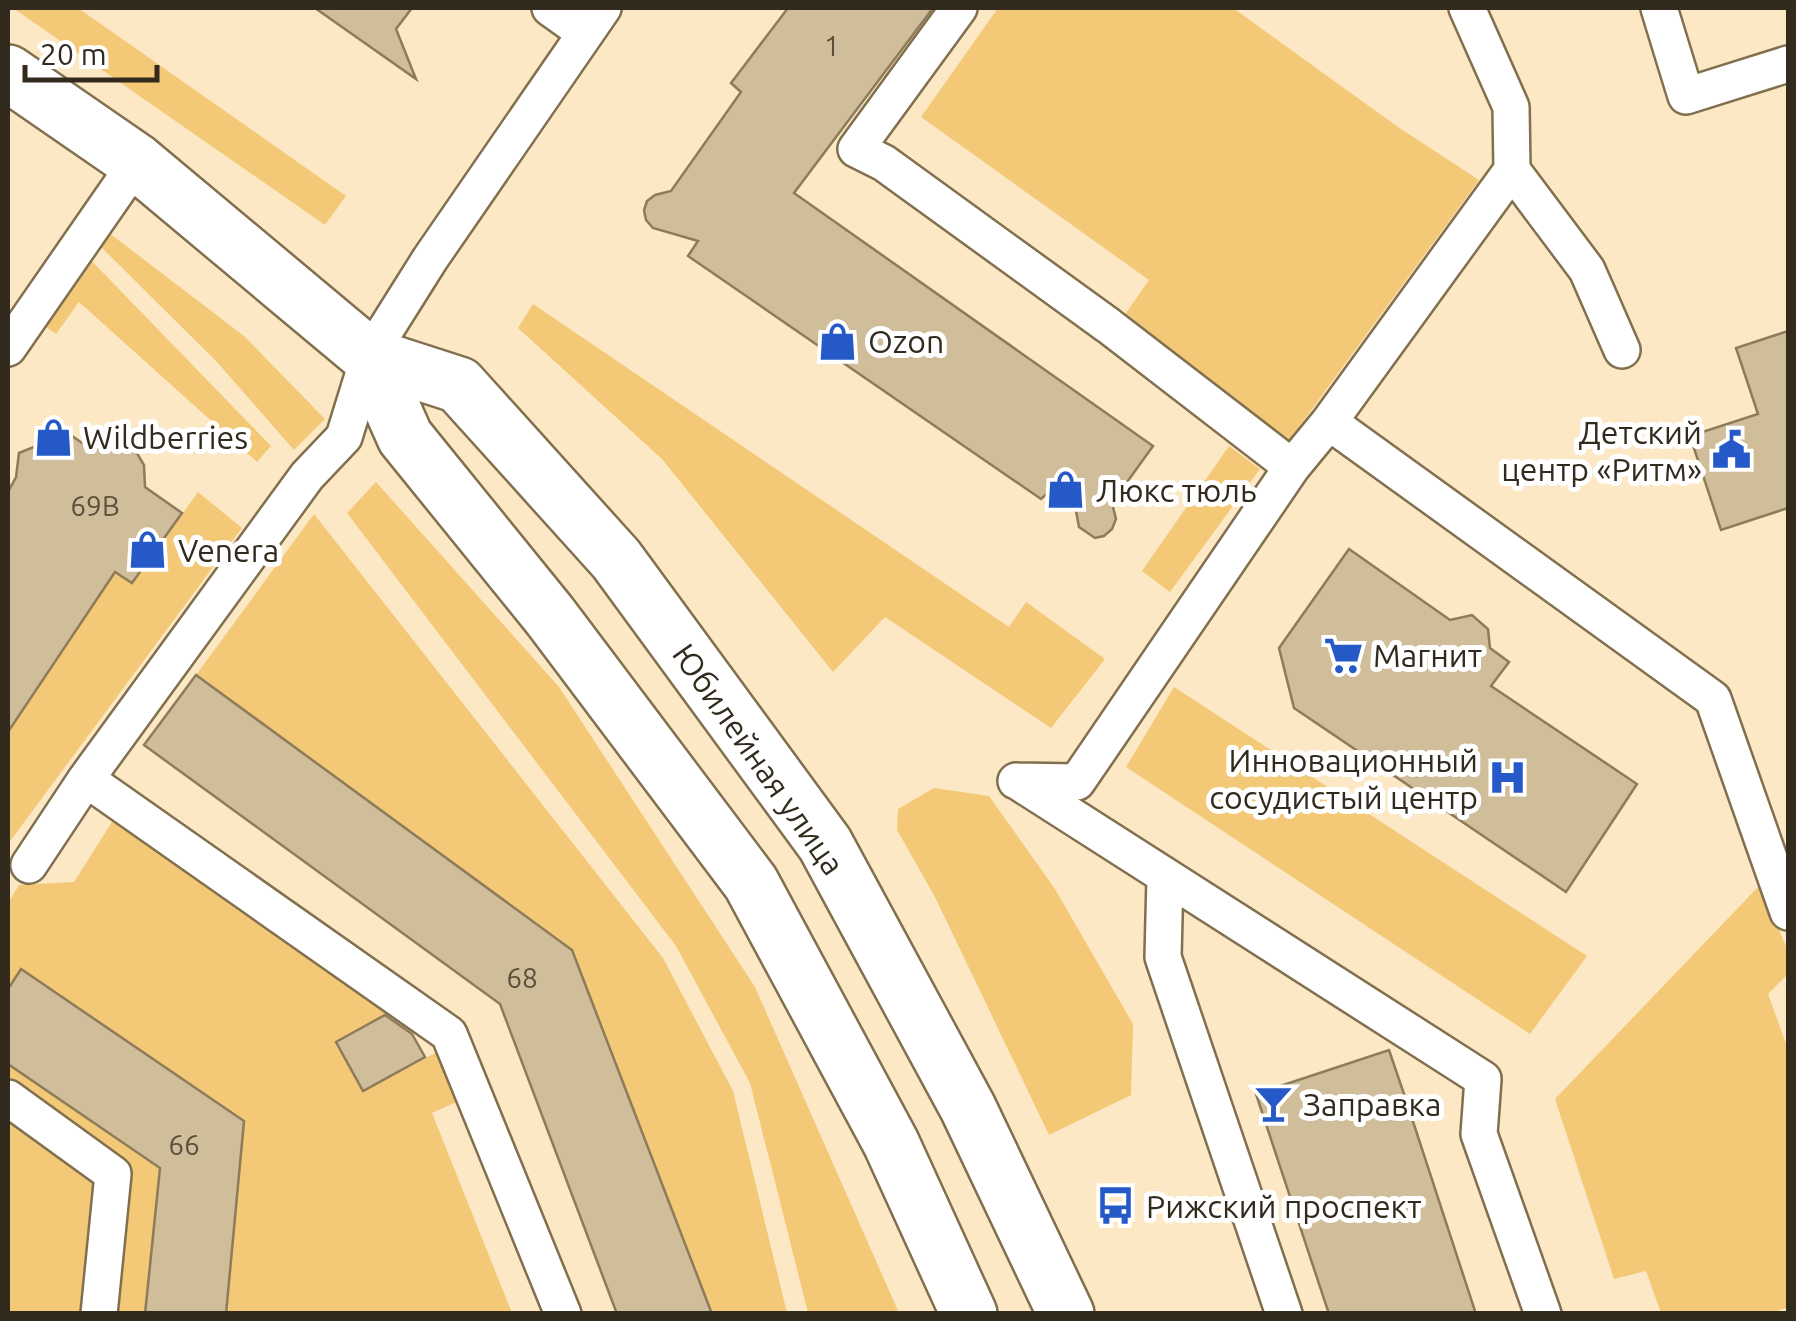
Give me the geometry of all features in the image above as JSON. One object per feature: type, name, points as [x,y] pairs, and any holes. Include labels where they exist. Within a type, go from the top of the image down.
[{"type":"main road","name":"Юбилейная улица","points":[[8,73],[138,162],[369,356],[459,385],[616,560],[825,844],[968,1108],[1066,1314]]},
{"type":"main road","name":"Юбилейная улица","points":[[369,356],[405,436],[550,616],[750,883],[891,1143],[969,1314]]},
{"type":"street","points":[[29,865],[86,779],[307,476],[344,438],[369,356],[594,20],[550,8]]},
{"type":"street","points":[[959,8],[856,149],[884,163],[1093,314],[1292,466]]},
{"type":"street","points":[[1467,8],[1510,107],[1512,170],[1587,270],[1622,350]]},
{"type":"street","points":[[1659,8],[1686,96],[1788,64]]},
{"type":"street","points":[[8,348],[138,162]]},
{"type":"street","points":[[1512,170],[1329,422],[1292,466],[1078,782],[1016,780],[1483,1078],[1479,1134],[1543,1314]]},
{"type":"street","points":[[1329,422],[1713,699],[1788,912]]},
{"type":"street","points":[[86,779],[449,1034],[563,1314]]},
{"type":"street","points":[[1165,878],[1163,956],[1284,1314]]},
{"type":"street","points":[[8,1098],[113,1174],[99,1314]]},
{"type":"shaded area","points":[[13,8],[78,8],[346,196],[325,225]]},
{"type":"shaded area","points":[[998,8],[1233,8],[1479,180],[1288,442],[1119,323],[1149,280],[921,117]]},
{"type":"shaded area","points":[[100,226],[244,336],[325,419],[294,450],[217,362],[92,238]]},
{"type":"shaded area","points":[[82,251],[271,446],[257,462],[79,302],[56,334],[35,319]]},
{"type":"shaded area","points":[[533,304],[1009,627],[1026,602],[1105,659],[1051,728],[885,617],[833,672],[662,459],[518,328]]},
{"type":"shaded area","points":[[1229,446],[1260,469],[1170,592],[1142,571]]},
{"type":"shaded area","points":[[376,482],[559,687],[755,987],[899,1313],[808,1313],[750,1083],[676,946],[347,513]]},
{"type":"shaded area","points":[[198,492],[242,528],[8,844],[8,732],[115,572],[133,583]]},
{"type":"shaded area","points":[[314,514],[663,958],[733,1091],[787,1313],[712,1313],[572,949],[196,675]]},
{"type":"shaded area","points":[[1174,687],[1587,956],[1530,1034],[1126,767]]},
{"type":"shaded area","points":[[934,788],[989,796],[1055,889],[1133,1024],[1131,1095],[1049,1135],[935,897],[897,830],[898,809]]},
{"type":"shaded area","points":[[119,811],[398,1008],[336,1042],[363,1091],[441,1050],[461,1100],[432,1113],[512,1313],[226,1313],[244,1121],[21,969],[8,989],[8,903],[19,885],[74,882]]},
{"type":"shaded area","points":[[1760,885],[1788,951],[1788,974],[1768,994],[1788,1049],[1788,1307],[1769,1314],[1661,1313],[1646,1271],[1614,1279],[1555,1099]]},
{"type":"shaded area","points":[[8,1065],[160,1168],[145,1313],[8,1313]]},
{"type":"building","points":[[315,8],[412,8],[396,29],[416,79]]},
{"type":"building","points":[[788,8],[933,8],[794,193],[1153,446],[1112,503],[1116,519],[1104,536],[1095,538],[1079,527],[1069,474],[1041,499],[688,256],[698,241],[653,228],[646,220],[647,201],[671,191],[741,92],[731,83]]},
{"type":"building","points":[[1788,331],[1788,508],[1721,530],[1690,436],[1758,414],[1736,348]]},
{"type":"building","points":[[55,424],[92,450],[121,444],[134,448],[144,465],[145,487],[182,513],[132,583],[115,572],[8,732],[8,492],[16,477],[19,453],[39,445]]},
{"type":"building","points":[[1349,549],[1450,620],[1472,615],[1488,629],[1490,648],[1509,662],[1491,686],[1637,784],[1566,892],[1294,708],[1279,648]]},
{"type":"building","points":[[196,675],[572,950],[712,1314],[617,1314],[500,1004],[144,745]]},
{"type":"building","points":[[21,969],[244,1121],[226,1314],[145,1314],[160,1168],[8,1064],[8,989]]},
{"type":"building","points":[[385,1015],[412,1034],[425,1057],[363,1091],[336,1042]]},
{"type":"building","points":[[1389,1050],[1476,1314],[1329,1314],[1256,1094]]},
{"type":"place","name":"Ozon","points":[[838,341]]},
{"type":"place","name":"Wildberries","points":[[53,437]]},
{"type":"place","name":"Детский центр «Ритм»","points":[[1732,450]]},
{"type":"place","name":"Люкс тюль","points":[[1066,490]]},
{"type":"place","name":"Venera","points":[[148,550]]},
{"type":"place","name":"Магнит","points":[[1343,655]]},
{"type":"place","name":"Инновационный сосудистый центр","points":[[1508,778]]},
{"type":"place","name":"Заправка","points":[[1273,1104]]},
{"type":"place","name":"Рижский проспект","points":[[1116,1206]]}]
